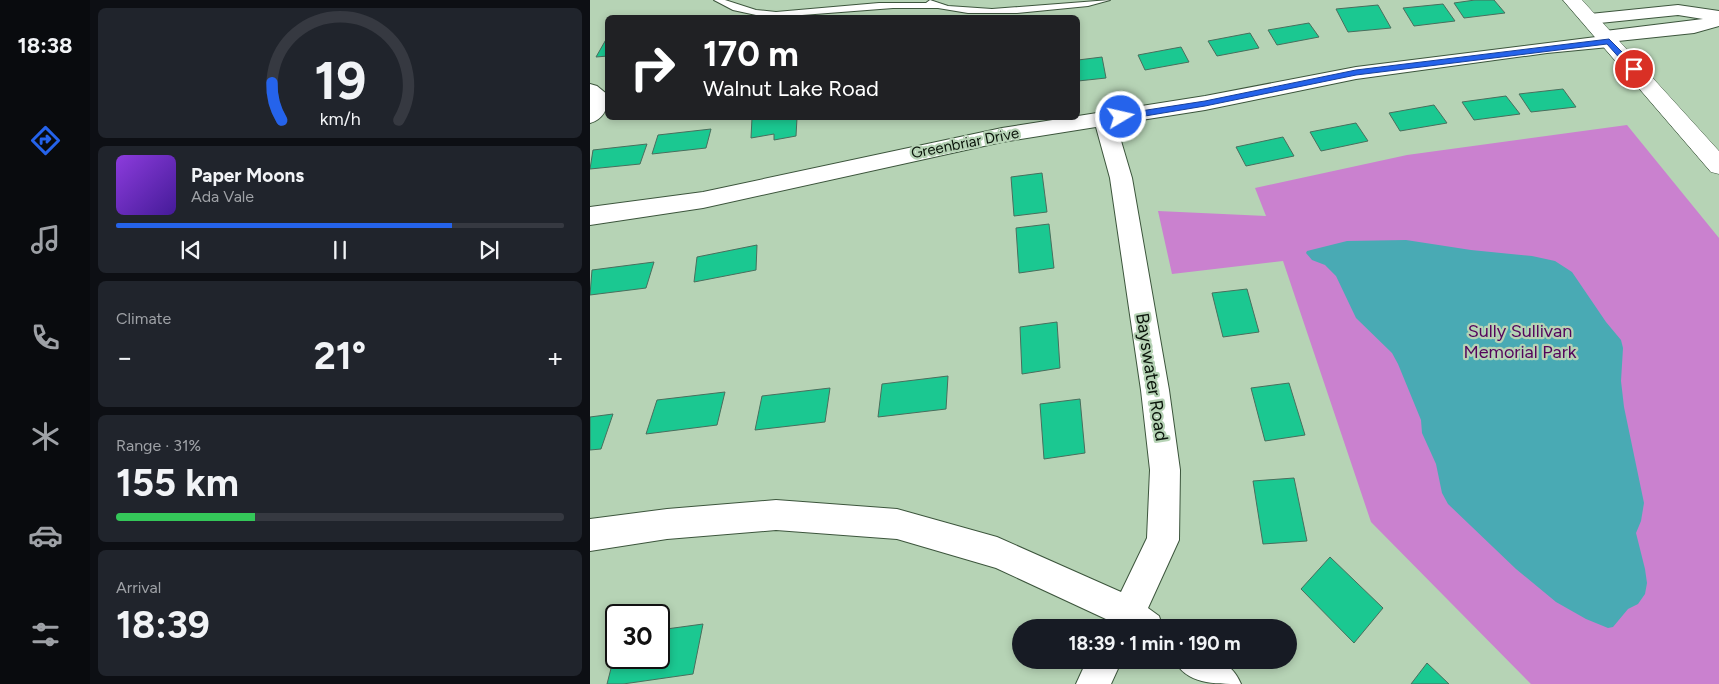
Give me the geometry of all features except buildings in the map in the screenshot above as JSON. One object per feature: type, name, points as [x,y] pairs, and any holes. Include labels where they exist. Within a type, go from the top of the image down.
[{"type":"street","points":[[1572,0],[1719,166]]},
{"type":"street","points":[[1590,19],[1678,10],[1719,16]]},
{"type":"street","name":"Greenbriar Drive","points":[[590,216],[703,200],[1002,135],[1205,104],[1356,73],[1694,27],[1719,20]]},
{"type":"street","points":[[590,90],[600,97],[600,104],[590,116]]},
{"type":"street","name":"Bayswater Road","points":[[1104,120],[1120,178],[1155,390],[1165,470],[1163,540],[1133,619]]},
{"type":"street","points":[[590,535],[668,524],[776,515],[897,524],[998,554],[1065,582],[1125,619]]},
{"type":"street","points":[[1093,684],[1100,669]]},
{"type":"street","points":[[1203,669],[1224,684]]},
{"type":"lane","points":[[718,0],[733,8],[759,14],[881,6],[937,6],[982,12],[1106,0]]},
{"type":"lane","points":[[860,0],[881,6]]},
{"type":"lane","points":[[923,0],[937,6]]},
{"type":"green space","name":"Sully Sullivan Memorial Park","points":[[1627,125],[1719,238],[1719,684],[1531,684],[1371,522],[1283,261],[1172,274],[1158,211],[1266,216],[1255,188],[1407,155]]},
{"type":"water","points":[[1406,240],[1471,250],[1532,256],[1555,261],[1572,272],[1606,322],[1621,340],[1623,348],[1621,381],[1624,407],[1644,503],[1641,521],[1636,533],[1647,583],[1645,594],[1638,604],[1628,609],[1613,627],[1608,628],[1586,619],[1556,602],[1516,569],[1448,504],[1442,493],[1436,464],[1422,433],[1421,420],[1392,353],[1356,318],[1336,276],[1325,265],[1312,260],[1306,253],[1307,251],[1347,241]]},
{"type":"route","points":[[1121,117],[1205,104],[1324,78],[1424,62],[1563,45],[1609,41],[1634,69]]}]
